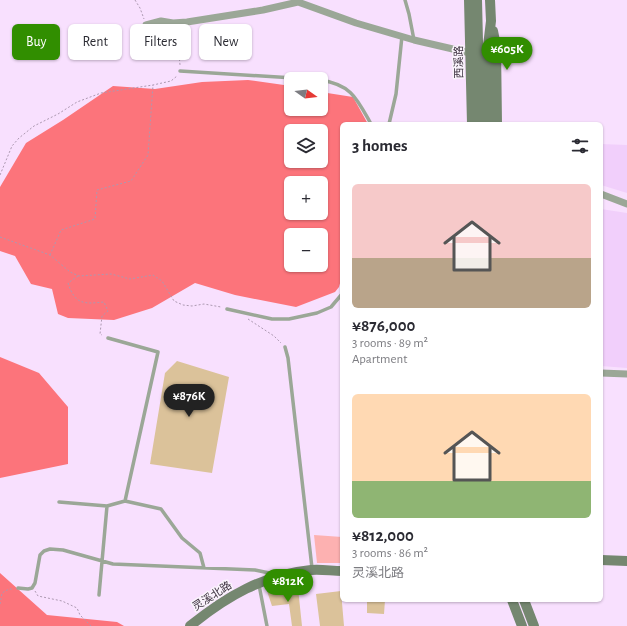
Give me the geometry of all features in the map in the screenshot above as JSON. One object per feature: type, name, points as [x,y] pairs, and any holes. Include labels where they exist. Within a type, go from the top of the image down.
[{"type":"main road","name":"西溪路","points":[[469,0],[472,122]]},
{"type":"main road","name":"西溪路","points":[[477,0],[480,122]]},
{"type":"main road","points":[[488,122],[488,54],[491,21],[490,0]]},
{"type":"main road","points":[[491,21],[496,46],[497,122]]},
{"type":"main road","points":[[603,560],[627,561]]},
{"type":"main road","name":"灵溪北路","points":[[190,626],[231,597],[259,582],[280,576],[312,570],[340,571]]},
{"type":"main road","points":[[513,602],[522,626]]},
{"type":"main road","points":[[525,602],[534,626]]},
{"type":"street","points":[[151,24],[161,22],[187,22],[263,10],[298,2],[356,23],[414,40],[470,53]]},
{"type":"street","points":[[603,195],[627,204]]},
{"type":"street","points":[[603,373],[627,374]]},
{"type":"lane","points":[[405,0],[410,14],[414,40]]},
{"type":"lane","points":[[389,122],[396,94],[402,36]]},
{"type":"lane","points":[[180,71],[284,77]]},
{"type":"lane","points":[[328,82],[335,83],[351,92],[370,122]]},
{"type":"lane","points":[[227,309],[272,319],[289,319],[317,313],[331,307],[340,296]]},
{"type":"lane","points":[[108,338],[158,352],[125,501]]},
{"type":"lane","points":[[286,347],[312,570]]},
{"type":"lane","points":[[59,502],[107,506],[125,501],[161,509],[182,538],[200,552],[204,568]]},
{"type":"lane","points":[[99,594],[107,506]]},
{"type":"lane","points":[[18,588],[32,588],[40,555],[44,551],[50,549],[63,550],[113,564],[255,570],[280,576]]},
{"type":"lane","points":[[259,582],[267,626]]},
{"type":"path","points":[[135,0],[140,8],[146,24]]},
{"type":"path","points":[[0,175],[12,146],[34,126],[89,97],[114,90],[171,81],[177,76],[180,71],[178,36],[177,30],[173,23]]},
{"type":"path","points":[[50,255],[61,230],[95,220],[98,190],[132,181],[148,155],[153,85]]},
{"type":"path","points":[[0,237],[50,255],[70,272],[79,276],[111,274],[130,279],[153,275],[162,281],[174,301],[183,305],[192,306],[214,304],[227,309]]},
{"type":"path","points":[[79,276],[68,284],[72,295],[78,301],[90,304],[104,302],[108,311],[102,316],[100,334],[108,338]]},
{"type":"path","points":[[243,317],[274,336],[286,347]]},
{"type":"path","points":[[0,604],[2,593],[9,589],[18,588]]},
{"type":"path","points":[[32,588],[38,596],[62,601],[77,608],[80,615],[91,626]]},
{"type":"shaded area","points":[[248,80],[284,85],[284,116],[328,116],[328,93],[353,97],[367,122],[340,122],[340,283],[335,292],[296,307],[235,295],[195,283],[152,308],[114,320],[68,318],[58,314],[52,289],[31,284],[15,256],[0,251],[0,187],[26,143],[113,86],[155,89],[202,82]]},
{"type":"shaded area","points":[[603,144],[627,145],[627,193],[603,186]]},
{"type":"shaded area","points":[[603,209],[627,213],[627,368],[603,366]]},
{"type":"shaded area","points":[[0,357],[39,373],[68,407],[68,464],[0,478]]},
{"type":"shaded area","points":[[314,535],[340,537],[340,563],[317,563]]},
{"type":"shaded area","points":[[0,573],[47,615],[117,622],[124,626],[0,626]]},
{"type":"building","points":[[177,361],[229,377],[212,473],[150,464],[165,373]]},
{"type":"building","points":[[298,588],[302,626],[292,626],[289,604],[272,606],[267,591]]},
{"type":"building","points":[[340,591],[340,602],[342,602],[344,626],[320,626],[316,594]]},
{"type":"building","points":[[367,602],[385,602],[384,614],[367,613]]}]
